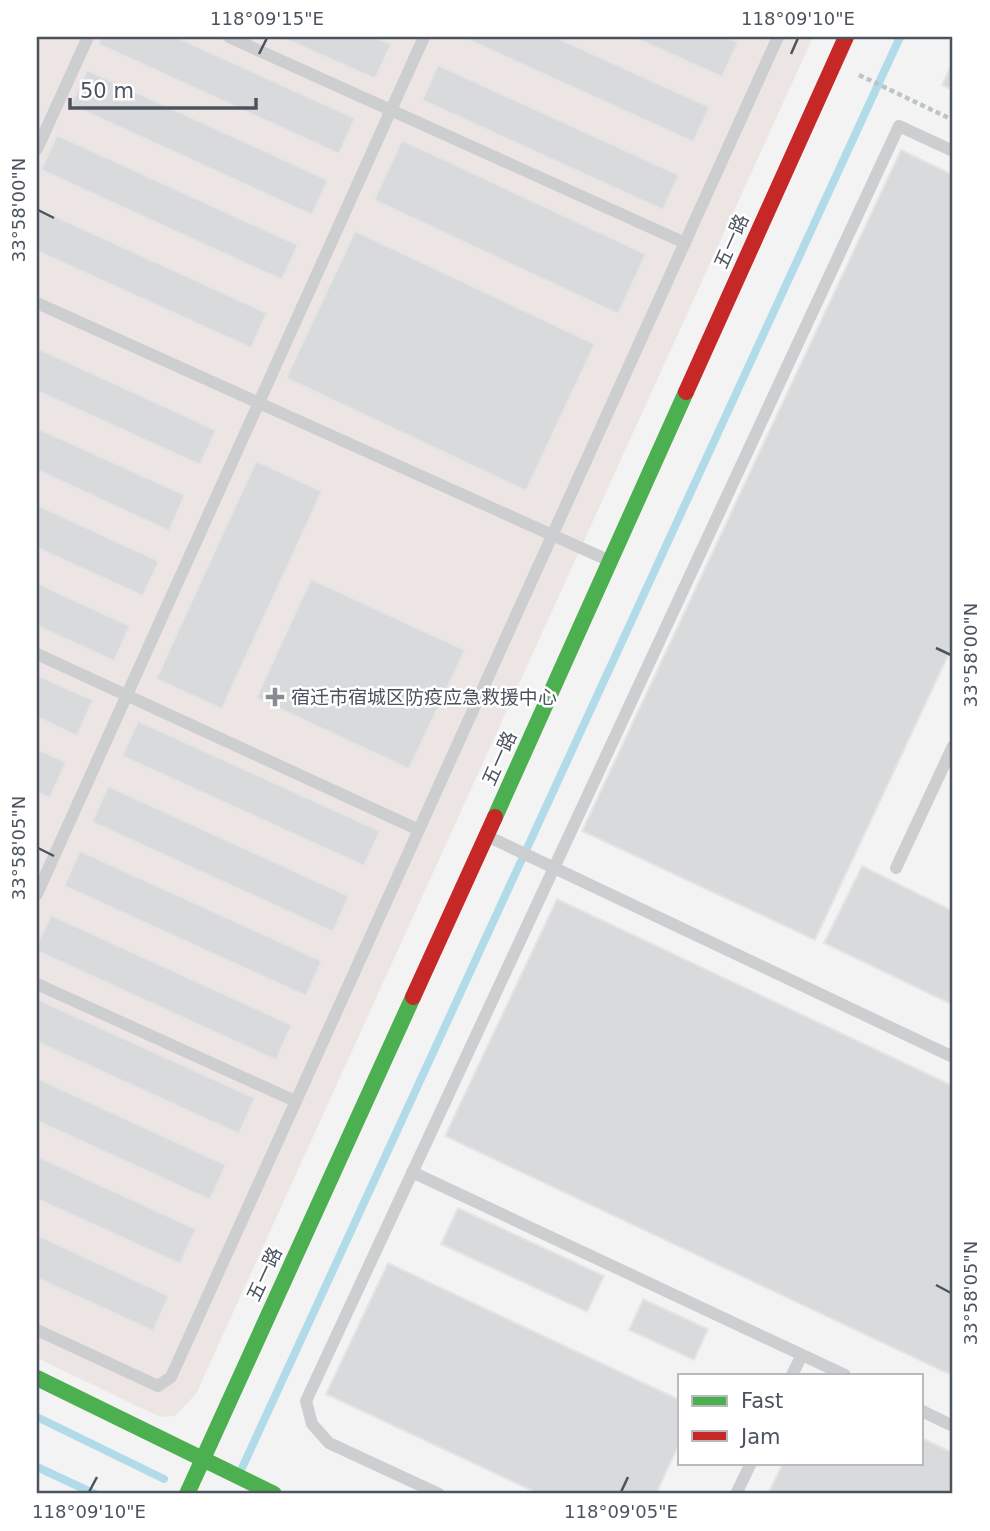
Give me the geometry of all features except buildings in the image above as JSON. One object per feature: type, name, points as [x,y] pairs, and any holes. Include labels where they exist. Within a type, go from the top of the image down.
[{"type":"street","name":"五一路","points":[[187,1494],[846,37]]},
{"type":"street","points":[[37,1378],[274,1494]]},
{"type":"lane","points":[[37,149],[88,37]]},
{"type":"lane","points":[[229,37],[685,243]]},
{"type":"lane","points":[[37,894],[424,37]]},
{"type":"lane","points":[[37,1330],[159,1387],[171,1377],[778,37]]},
{"type":"lane","points":[[439,1494],[329,1443],[312,1424],[306,1401],[900,126],[953,151]]},
{"type":"lane","points":[[37,303],[610,562]]},
{"type":"lane","points":[[37,654],[419,830]]},
{"type":"lane","points":[[896,868],[953,746]]},
{"type":"lane","points":[[486,836],[953,1058]]},
{"type":"lane","points":[[37,984],[295,1101]]},
{"type":"lane","points":[[412,1172],[843,1374]]},
{"type":"lane","points":[[792,1374],[802,1355]]},
{"type":"lane","points":[[923,1411],[953,1426]]},
{"type":"lane","points":[[736,1494],[751,1464]]},
{"type":"path","points":[[869,80],[953,120]]},
{"type":"shaded area","name":"宿迁市宿城区防疫应急救援中心","points":[[37,37],[813,37],[196,1394],[175,1416],[160,1417],[37,1358]]},
{"type":"waterway","points":[[242,1468],[900,37]]},
{"type":"waterway","points":[[37,1417],[164,1479]]},
{"type":"waterway","points":[[37,1467],[95,1494]]},
{"type":"traffic: fast","points":[[495,817],[686,392]]},
{"type":"traffic: fast","points":[[187,1494],[413,997]]},
{"type":"traffic: fast","points":[[37,1378],[274,1494]]},
{"type":"traffic: jam","points":[[686,392],[846,37]]},
{"type":"traffic: jam","points":[[413,997],[495,817]]},
{"type":"place","name":"宿迁市宿城区防疫应急救援中心","points":[[275,697]]}]
